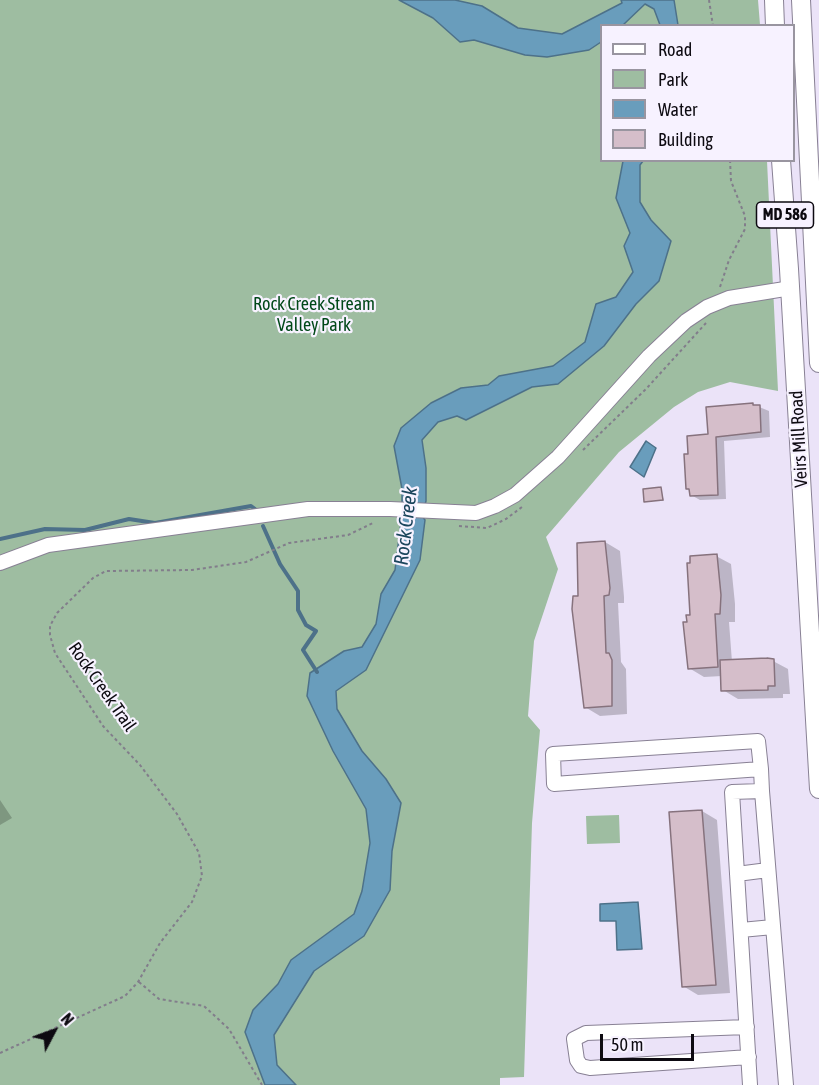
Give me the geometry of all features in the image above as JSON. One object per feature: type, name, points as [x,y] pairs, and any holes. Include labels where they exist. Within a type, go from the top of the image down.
[{"type":"main road","points":[[774,0],[776,24]]},
{"type":"main road","name":"MD 586","points":[[801,0],[819,363]]},
{"type":"main road","name":"Veirs Mill Road","points":[[781,162],[819,789]]},
{"type":"main road","points":[[789,269],[814,267]]},
{"type":"lane","points":[[0,563],[48,545],[308,509],[395,509],[476,513],[515,495],[558,458],[649,356],[686,321],[707,307],[729,298],[790,288]]},
{"type":"lane","points":[[761,769],[554,784],[553,754],[758,741],[761,769],[786,1085]]},
{"type":"lane","points":[[730,771],[750,1085]]},
{"type":"lane","points":[[732,792],[762,791]]},
{"type":"lane","points":[[737,874],[768,870]]},
{"type":"lane","points":[[741,930],[773,927]]},
{"type":"lane","points":[[747,1027],[586,1034],[574,1039],[577,1059],[581,1066],[590,1068],[749,1057]]},
{"type":"path","points":[[709,0],[713,24]]},
{"type":"path","name":"Rock Creek Trail","points":[[0,1053],[54,1027],[117,1002],[138,982],[160,943],[192,902],[202,876],[199,853],[156,784],[103,726],[67,674],[51,643],[50,626],[57,613],[93,578],[105,570],[192,570],[246,562],[289,543],[348,535],[370,525],[395,509]]},
{"type":"path","points":[[138,982],[159,999],[204,1006],[230,1029],[262,1085]]},
{"type":"green space","name":"Rock Creek Stream Valley Park","points":[[0,0],[758,0],[760,24],[600,24],[600,162],[767,162],[778,391],[730,382],[698,392],[674,407],[619,452],[546,537],[558,569],[534,641],[528,716],[540,730],[532,823],[524,1077],[500,1078],[500,1085],[0,1085]]},
{"type":"green space","points":[[619,815],[620,843],[587,844],[586,816]]},
{"type":"water","points":[[399,0],[455,0],[482,6],[518,28],[562,34],[622,3],[621,0],[674,0],[678,24],[660,24],[654,9],[645,4],[624,24],[600,24],[600,43],[589,50],[547,57],[525,55],[474,40],[460,42],[433,18]]},
{"type":"water","name":"Rock Creek","points":[[623,162],[642,162],[640,165],[640,202],[651,220],[671,241],[659,281],[636,304],[604,346],[558,384],[532,387],[466,420],[457,416],[438,422],[422,440],[426,468],[426,501],[422,516],[425,520],[420,560],[366,670],[336,691],[337,709],[362,751],[386,779],[401,803],[392,851],[390,890],[364,936],[314,971],[274,1035],[277,1065],[296,1085],[265,1085],[245,1032],[253,1010],[278,984],[291,960],[354,914],[362,891],[370,843],[366,809],[333,751],[307,696],[310,673],[344,651],[362,647],[376,624],[381,594],[395,570],[402,514],[402,489],[394,446],[401,428],[431,403],[461,388],[488,385],[499,376],[553,366],[585,342],[596,304],[616,297],[633,272],[624,246],[630,233],[616,198]]},
{"type":"water","points":[[646,441],[656,448],[644,477],[630,467]]},
{"type":"water","points":[[638,902],[642,949],[617,950],[616,921],[600,921],[600,904]]},
{"type":"building","points":[[753,403],[753,405],[760,405],[761,432],[716,437],[718,495],[690,496],[689,489],[686,489],[684,454],[688,454],[687,436],[708,434],[706,407]]},
{"type":"building","points":[[661,487],[663,500],[644,502],[643,489]]},
{"type":"building","points":[[605,541],[610,588],[609,595],[604,596],[606,653],[609,653],[612,660],[612,706],[584,708],[572,609],[573,596],[578,596],[577,543]]},
{"type":"building","points":[[717,554],[721,595],[720,614],[715,614],[718,667],[688,669],[683,622],[687,622],[686,615],[690,615],[687,563],[690,563],[690,556]]},
{"type":"building","points":[[774,659],[775,686],[768,686],[768,690],[721,691],[720,660]]},
{"type":"building","points":[[702,810],[716,985],[682,987],[669,812]]},
{"type":"waterway","points":[[0,539],[45,529],[85,530],[129,519],[155,523],[251,506],[255,509]]},
{"type":"waterway","points":[[263,526],[280,564],[298,591],[298,610],[306,625],[316,631],[303,650],[317,672]]}]
